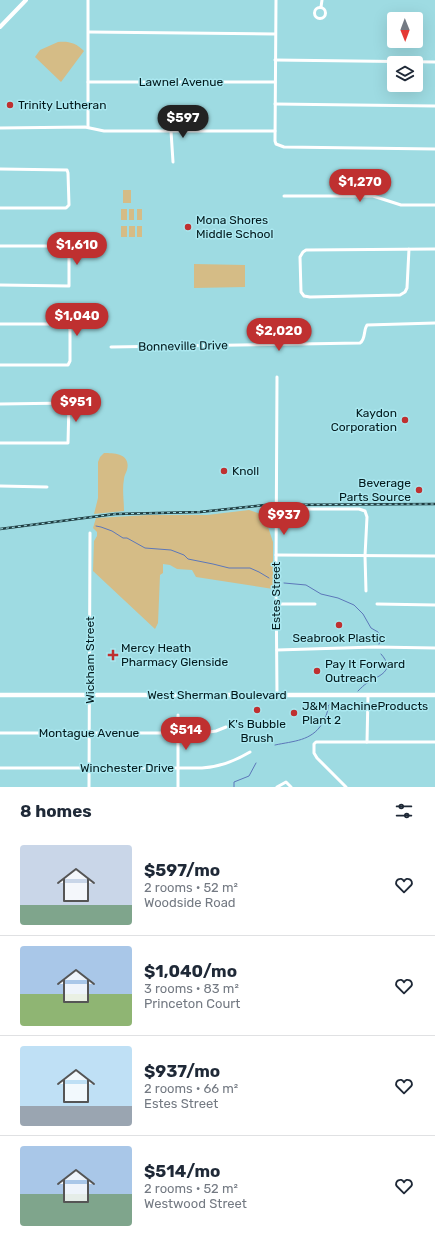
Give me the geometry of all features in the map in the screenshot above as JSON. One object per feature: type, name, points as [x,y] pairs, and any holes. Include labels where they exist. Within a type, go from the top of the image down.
[{"type":"main road","name":"West Sherman Boulevard","points":[[0,695],[435,695]]},
{"type":"street","points":[[0,26],[26,0]]},
{"type":"street","points":[[88,0],[88,127]]},
{"type":"street","points":[[276,0],[276,144],[284,147],[435,149]]},
{"type":"street","points":[[321,7],[322,0]]},
{"type":"street","points":[[89,32],[275,34]]},
{"type":"street","points":[[275,60],[435,62]]},
{"type":"street","name":"Lawnel Avenue","points":[[88,82],[275,82]]},
{"type":"street","points":[[275,104],[435,106]]},
{"type":"street","points":[[0,128],[88,127],[104,131],[275,131]]},
{"type":"street","points":[[171,131],[173,162]]},
{"type":"street","points":[[0,169],[67,170],[69,205],[66,208],[0,208]]},
{"type":"street","points":[[284,196],[373,196],[401,205],[435,205]]},
{"type":"street","points":[[0,246],[70,246],[69,286],[0,285]]},
{"type":"street","points":[[408,249],[408,288],[400,295],[310,297],[303,295],[300,288],[300,257],[306,250],[408,249],[435,249]]},
{"type":"street","name":"Bonneville Drive","points":[[111,347],[360,343],[364,338],[367,325],[435,323]]},
{"type":"street","points":[[0,324],[66,324],[70,328],[70,362],[68,365],[0,365]]},
{"type":"street","name":"Estes Street","points":[[277,377],[277,695]]},
{"type":"street","points":[[0,404],[69,404],[68,443],[0,443]]},
{"type":"street","points":[[0,486],[47,487]]},
{"type":"street","points":[[277,509],[359,509],[365,511],[367,517],[365,556],[366,591]]},
{"type":"street","name":"Wickham Street","points":[[89,787],[90,533]]},
{"type":"street","points":[[276,555],[435,556]]},
{"type":"street","points":[[277,604],[315,604]]},
{"type":"street","points":[[377,604],[435,605]]},
{"type":"street","points":[[277,650],[375,647],[435,648]]},
{"type":"street","points":[[367,742],[368,695]]},
{"type":"street","points":[[178,715],[178,787]]},
{"type":"street","name":"Montague Avenue","points":[[0,733],[178,733],[210,732],[226,727]]},
{"type":"street","points":[[346,787],[317,758],[314,753],[314,744],[316,742],[435,742]]},
{"type":"street","name":"Winchester Drive","points":[[0,768],[178,769],[215,767],[240,758],[250,752]]},
{"type":"street","points":[[277,787],[286,782],[291,787]]},
{"type":"shaded area","points":[[58,42],[72,43],[84,51],[61,82],[35,57],[40,50]]},
{"type":"shaded area","points":[[123,190],[131,190],[131,203],[123,203]]},
{"type":"shaded area","points":[[121,209],[127,209],[127,220],[121,220]]},
{"type":"shaded area","points":[[129,209],[134,209],[134,220],[129,220]]},
{"type":"shaded area","points":[[137,209],[142,209],[142,220],[137,220]]},
{"type":"shaded area","points":[[121,226],[127,226],[127,237],[121,237]]},
{"type":"shaded area","points":[[129,226],[135,226],[135,237],[129,237]]},
{"type":"shaded area","points":[[137,226],[142,226],[142,237],[137,237]]},
{"type":"shaded area","points":[[194,264],[245,265],[245,287],[194,288]]},
{"type":"shaded area","points":[[104,453],[117,454],[127,461],[128,465],[124,477],[123,487],[124,511],[94,514],[98,498],[98,462]]},
{"type":"shaded area","points":[[249,510],[264,515],[273,542],[273,589],[196,577],[192,570],[177,569],[170,565],[163,564],[163,573],[160,575],[158,623],[155,629],[93,571],[94,541],[97,536],[97,532],[93,528],[96,518],[149,515],[207,515]]},
{"type":"waterway","points":[[96,526],[112,531],[145,548],[171,550],[184,555],[188,559],[229,568],[250,568],[269,578]]},
{"type":"waterway","points":[[284,583],[306,585],[321,594],[338,598],[354,605],[363,614],[371,628],[378,632],[381,639],[379,644]]},
{"type":"waterway","points":[[358,691],[387,669],[387,665],[381,654]]},
{"type":"waterway","points":[[275,745],[302,739],[313,734],[322,724],[329,705]]},
{"type":"waterway","points":[[234,787],[234,782],[249,776],[256,763]]},
{"type":"railway","points":[[0,529],[115,514],[200,512],[265,505],[435,504]]},
{"type":"place","name":"Trinity Lutheran","points":[[10,105]]},
{"type":"place","name":"Mona Shores Middle School","points":[[188,227]]},
{"type":"place","name":"Kaydon Corporation","points":[[405,420]]},
{"type":"place","name":"Knoll","points":[[224,471]]},
{"type":"place","name":"Beverage Parts Source","points":[[419,490]]},
{"type":"place","name":"Seabrook Plastic","points":[[339,625]]},
{"type":"place","name":"Mercy Heath Pharmacy Glenside","points":[[113,655]]},
{"type":"place","name":"Pay It Forward Outreach","points":[[317,671]]},
{"type":"place","name":"K's Bubble Brush","points":[[257,710]]},
{"type":"place","name":"J&M MachineProducts Plant 2","points":[[294,713]]}]
